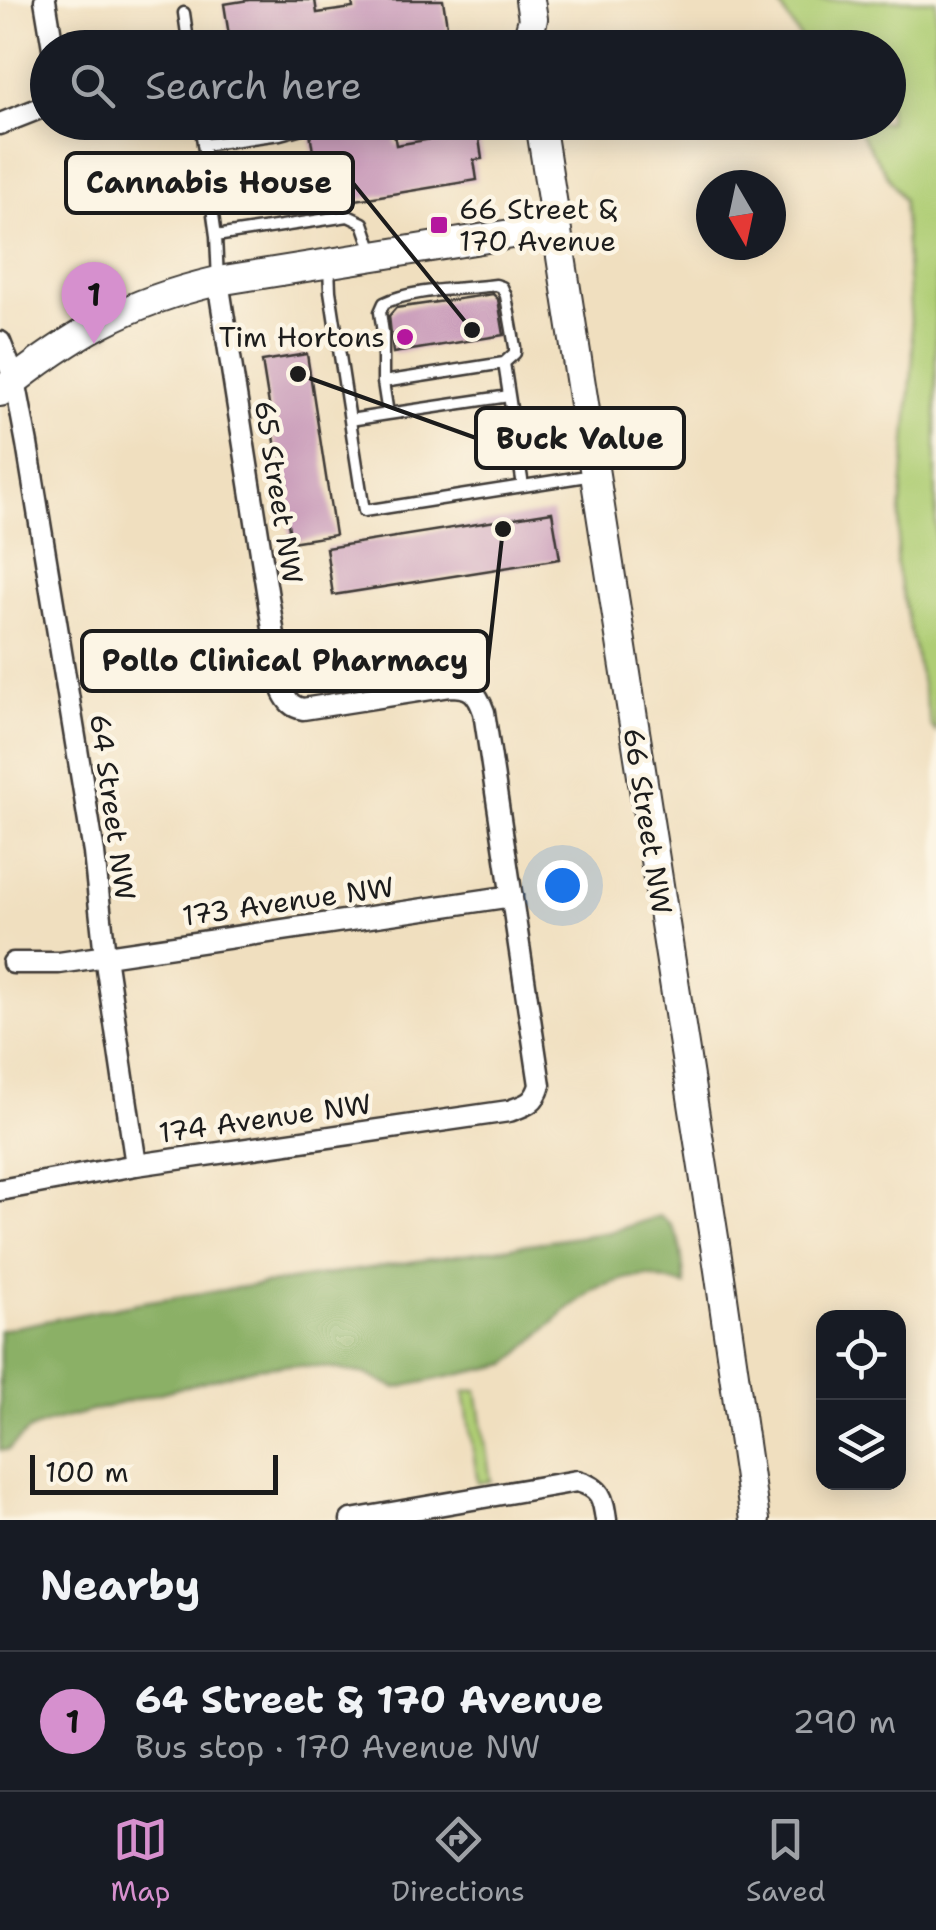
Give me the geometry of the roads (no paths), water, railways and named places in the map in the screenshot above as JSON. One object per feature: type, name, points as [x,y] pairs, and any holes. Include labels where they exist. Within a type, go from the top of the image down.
[{"type":"main road","points":[[512,0],[520,30]]},
{"type":"main road","points":[[530,0],[531,30]]},
{"type":"main road","name":"66 Street NW","points":[[543,140],[755,1520]]},
{"type":"main road","points":[[8,386],[60,346],[115,315],[181,290],[555,227]]},
{"type":"street","points":[[46,0],[50,30]]},
{"type":"street","points":[[0,124],[30,113]]},
{"type":"street","name":"65 Street NW","points":[[218,281],[288,702],[295,708],[314,708],[450,686],[472,691],[484,712],[512,896]]},
{"type":"street","name":"64 Street NW","points":[[0,342],[94,853],[104,956],[136,1165]]},
{"type":"street","name":"173 Avenue NW","points":[[13,964],[60,963],[512,896]]},
{"type":"street","name":"174 Avenue NW","points":[[0,1190],[136,1165],[524,1106],[536,1097],[540,1085],[512,896]]},
{"type":"street","points":[[351,1520],[577,1481],[591,1484],[598,1492],[606,1520]]},
{"type":"lane","points":[[184,13],[186,30]]},
{"type":"lane","points":[[202,140],[218,281]]},
{"type":"lane","points":[[203,144],[222,140]]},
{"type":"lane","points":[[216,236],[348,216],[363,223],[375,256]]},
{"type":"lane","points":[[328,263],[364,510],[594,475]]},
{"type":"lane","points":[[383,382],[504,364],[515,353],[515,346],[502,286],[444,290],[384,303],[380,312],[383,382],[388,414]]},
{"type":"lane","points":[[504,364],[523,486]]},
{"type":"lane","points":[[350,420],[509,396]]},
{"type":"place","name":"66 Street & 170 Avenue","points":[[439,225]]},
{"type":"place","name":"Cannabis House","points":[[472,330]]},
{"type":"place","name":"Tim Hortons","points":[[405,337]]},
{"type":"place","name":"64 Street & 170 Avenue","points":[[94,344]]},
{"type":"place","name":"Buck Value","points":[[298,374]]},
{"type":"place","name":"Pollo Clinical Pharmacy","points":[[503,529]]}]
